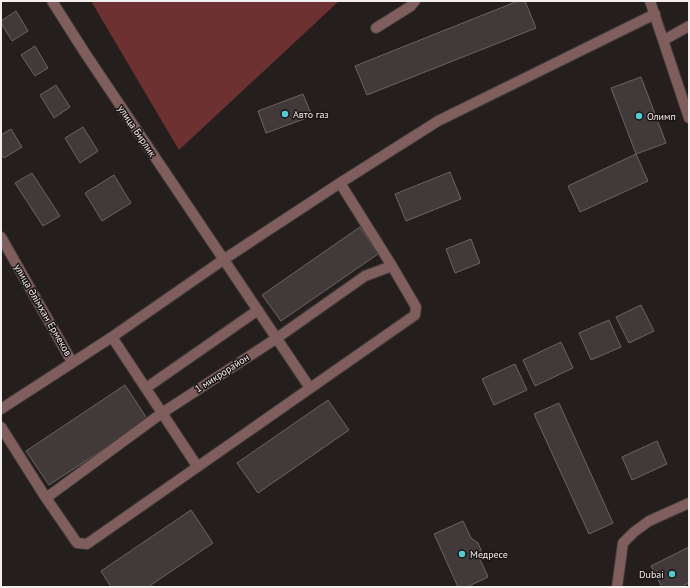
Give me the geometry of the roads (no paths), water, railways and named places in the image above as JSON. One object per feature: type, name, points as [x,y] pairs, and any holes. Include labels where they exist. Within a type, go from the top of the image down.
[{"type":"street","name":"улица Бирлик","points":[[52,1],[85,54],[310,388]]},
{"type":"street","points":[[376,28],[411,6],[415,1]]},
{"type":"street","points":[[650,1],[689,118]]},
{"type":"street","points":[[1,409],[112,337],[340,183],[438,121],[655,14]]},
{"type":"street","points":[[664,40],[689,26]]},
{"type":"street","points":[[1,427],[77,544],[87,544],[415,315],[416,307],[340,183]]},
{"type":"street","name":"улица Әлімхан Ермеков","points":[[1,236],[72,362]]},
{"type":"street","name":"1 микрорайон","points":[[46,498],[162,413],[277,338],[365,276],[392,266]]},
{"type":"street","points":[[146,388],[258,310]]},
{"type":"street","points":[[112,337],[197,466]]},
{"type":"street","points":[[617,587],[623,543],[634,532],[649,521],[689,503]]},
{"type":"place","name":"Авто газ","points":[[285,114]]},
{"type":"place","name":"Олимп","points":[[639,116]]},
{"type":"place","name":"Медресе","points":[[462,554]]},
{"type":"place","name":"Dubai","points":[[672,574]]}]
